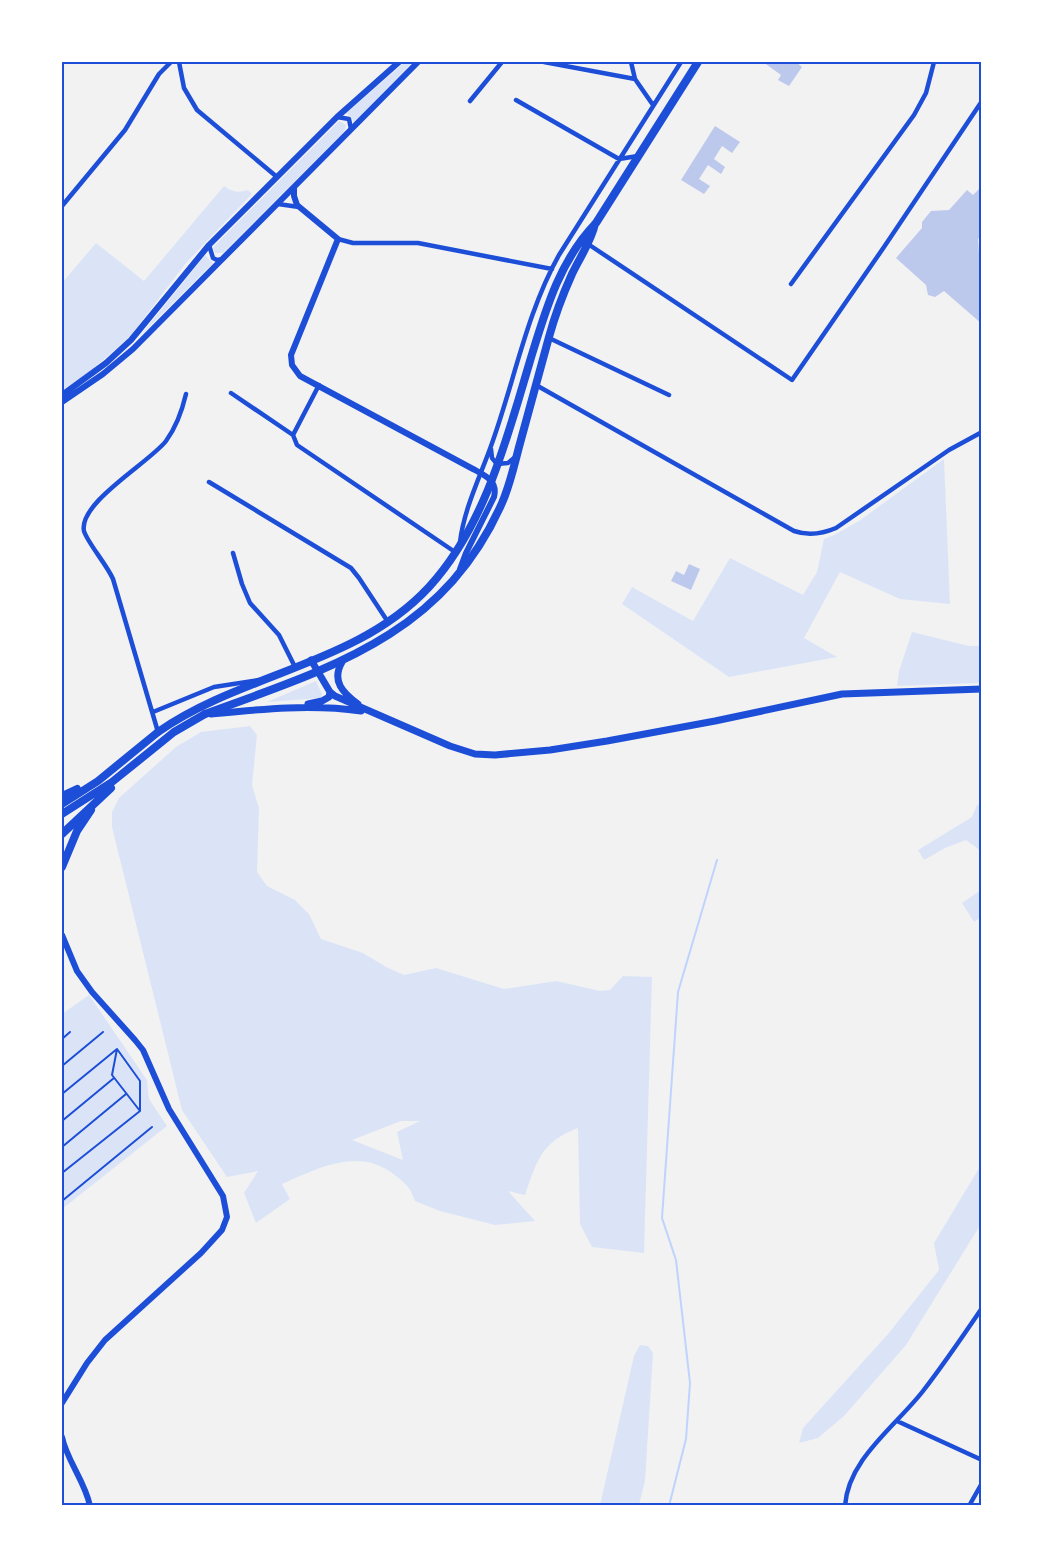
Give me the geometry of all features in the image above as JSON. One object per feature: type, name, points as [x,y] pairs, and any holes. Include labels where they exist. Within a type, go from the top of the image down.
[{"type":"main road","points":[[62,814],[91,797],[174,732],[206,714],[318,672],[371,647],[404,626],[444,590],[459,573],[481,541],[507,490],[549,338],[566,289],[596,223],[698,62]]},
{"type":"main road","points":[[62,804],[98,781],[158,732],[189,711],[354,642],[388,622],[428,588],[458,548],[491,480],[541,325],[563,269],[582,237],[596,223]]},
{"type":"main road","points":[[311,660],[330,692],[370,712],[460,750],[475,754],[495,755],[550,750],[607,741],[847,694],[981,689]]},
{"type":"main road","points":[[342,662],[338,672],[340,687],[346,695],[370,712]]},
{"type":"main road","points":[[293,707],[322,701],[329,697],[330,692]]},
{"type":"main road","points":[[206,714],[293,707],[370,712]]},
{"type":"main road","points":[[62,834],[134,765]]},
{"type":"main road","points":[[62,796],[98,781]]},
{"type":"main road","points":[[62,867],[77,831],[98,800]]},
{"type":"street","points":[[62,207],[125,130],[159,74],[171,62]]},
{"type":"street","points":[[179,62],[184,88],[197,110],[277,177]]},
{"type":"street","points":[[62,395],[102,367],[131,340],[209,245],[337,117],[399,62]]},
{"type":"street","points":[[62,402],[94,381],[126,355],[418,62]]},
{"type":"street","points":[[470,101],[502,62]]},
{"type":"street","points":[[544,62],[635,79]]},
{"type":"street","points":[[631,62],[635,79],[653,105]]},
{"type":"street","points":[[231,393],[293,435],[297,445],[458,548],[479,473],[491,446],[536,306],[552,269],[681,62]]},
{"type":"street","points":[[791,285],[914,115],[926,93],[934,62]]},
{"type":"street","points":[[516,100],[619,159],[638,156]]},
{"type":"street","points":[[588,244],[792,380],[981,101]]},
{"type":"street","points":[[337,117],[349,119],[351,129]]},
{"type":"street","points":[[294,188],[295,200],[300,208],[338,239],[353,243],[418,243],[552,269]]},
{"type":"street","points":[[278,204],[300,208]]},
{"type":"street","points":[[338,239],[291,359],[293,368],[298,374],[491,480],[495,488],[494,497],[466,553],[459,573]]},
{"type":"street","points":[[209,245],[213,258],[217,260],[223,258]]},
{"type":"street","points":[[525,339],[541,325]]},
{"type":"street","points":[[549,338],[669,395]]},
{"type":"street","points":[[293,435],[319,385]]},
{"type":"street","points":[[536,385],[794,531],[804,534],[819,534],[836,528],[949,450],[981,432]]},
{"type":"street","points":[[158,732],[113,579],[87,536],[84,526],[97,502],[154,454],[166,440],[179,419],[186,394]]},
{"type":"street","points":[[491,446],[491,456],[497,464],[508,464],[517,454]]},
{"type":"street","points":[[209,482],[351,568],[388,622]]},
{"type":"street","points":[[233,553],[250,603],[279,635],[295,667]]},
{"type":"street","points":[[153,712],[220,685],[263,680]]},
{"type":"street","points":[[62,935],[74,966],[82,978],[143,1050],[169,1109],[223,1196],[227,1217],[222,1230],[201,1254],[105,1340],[87,1363],[62,1403]]},
{"type":"street","points":[[846,1506],[849,1484],[858,1464],[943,1365],[981,1308]]},
{"type":"street","points":[[897,1421],[981,1460]]},
{"type":"street","points":[[62,1437],[65,1449],[85,1488],[90,1506]]},
{"type":"street","points":[[969,1506],[981,1483]]},
{"type":"lane","points":[[62,1039],[70,1032]]},
{"type":"lane","points":[[62,1066],[103,1032]]},
{"type":"lane","points":[[117,1049],[112,1075],[140,1111]]},
{"type":"lane","points":[[62,1094],[117,1049]]},
{"type":"lane","points":[[117,1049],[140,1081],[140,1111]]},
{"type":"lane","points":[[62,1121],[114,1078]]},
{"type":"lane","points":[[62,1147],[126,1094]]},
{"type":"lane","points":[[62,1173],[140,1111]]},
{"type":"lane","points":[[62,1201],[152,1127]]},
{"type":"shaded area","points":[[405,62],[413,62],[354,122],[346,113]]},
{"type":"shaded area","points":[[339,121],[346,125],[344,132],[223,253],[215,253],[213,248],[215,245]]},
{"type":"shaded area","points":[[224,186],[235,191],[248,190],[252,194],[186,263],[131,335],[84,376],[62,390],[62,283],[96,243],[144,281]]},
{"type":"shaded area","points":[[205,255],[213,263],[140,336]]},
{"type":"shaded area","points":[[944,459],[950,604],[900,599],[840,572],[804,638],[837,657],[729,677],[622,604],[632,587],[693,621],[730,558],[803,595],[817,572],[824,539],[859,521]]},
{"type":"shaded area","points":[[912,632],[969,646],[981,646],[981,683],[897,686],[899,671]]},
{"type":"shaded area","points":[[316,681],[322,694],[321,698],[267,702]]},
{"type":"shaded area","points":[[250,726],[257,735],[252,785],[259,808],[257,872],[267,886],[295,900],[309,914],[321,939],[363,953],[404,975],[436,968],[504,989],[556,981],[600,991],[610,990],[623,976],[652,977],[644,1253],[592,1247],[580,1224],[578,1128],[548,1146],[537,1163],[525,1195],[508,1191],[535,1221],[495,1225],[440,1211],[415,1201],[406,1184],[382,1167],[368,1162],[354,1161],[325,1167],[282,1184],[290,1199],[256,1223],[244,1193],[258,1171],[227,1177],[182,1110],[112,827],[112,812],[119,798],[176,747],[201,732]],"holes":[[[401,1121],[420,1121],[397,1132],[403,1160],[352,1140]]]},
{"type":"shaded area","points":[[977,805],[981,806],[981,851],[966,840],[945,848],[924,860],[918,850],[972,817]]},
{"type":"shaded area","points":[[981,890],[981,917],[974,922],[962,903]]},
{"type":"shaded area","points":[[89,995],[147,1080],[149,1099],[167,1126],[62,1209],[62,1014]]},
{"type":"shaded area","points":[[981,1165],[981,1224],[906,1345],[844,1416],[818,1438],[799,1443],[803,1428],[888,1334],[939,1270],[934,1243]]},
{"type":"shaded area","points":[[640,1345],[648,1346],[653,1353],[645,1481],[639,1505],[600,1505],[634,1356]]},
{"type":"building","points":[[763,62],[796,62],[802,67],[789,86],[778,80],[781,75]]},
{"type":"building","points":[[715,126],[740,142],[732,153],[722,146],[714,159],[725,167],[721,174],[708,165],[699,179],[710,186],[704,194],[681,180]]},
{"type":"building","points":[[982,186],[982,235],[978,239],[980,266],[982,266],[982,324],[944,291],[935,297],[928,295],[926,285],[896,258],[922,228],[922,222],[931,211],[949,210],[967,190],[973,195]]},
{"type":"building","points":[[689,564],[700,569],[691,590],[671,581],[676,571],[684,575]]},
{"type":"waterway","points":[[669,1506],[686,1439],[690,1383],[676,1260],[662,1218],[678,992],[717,860]]}]
